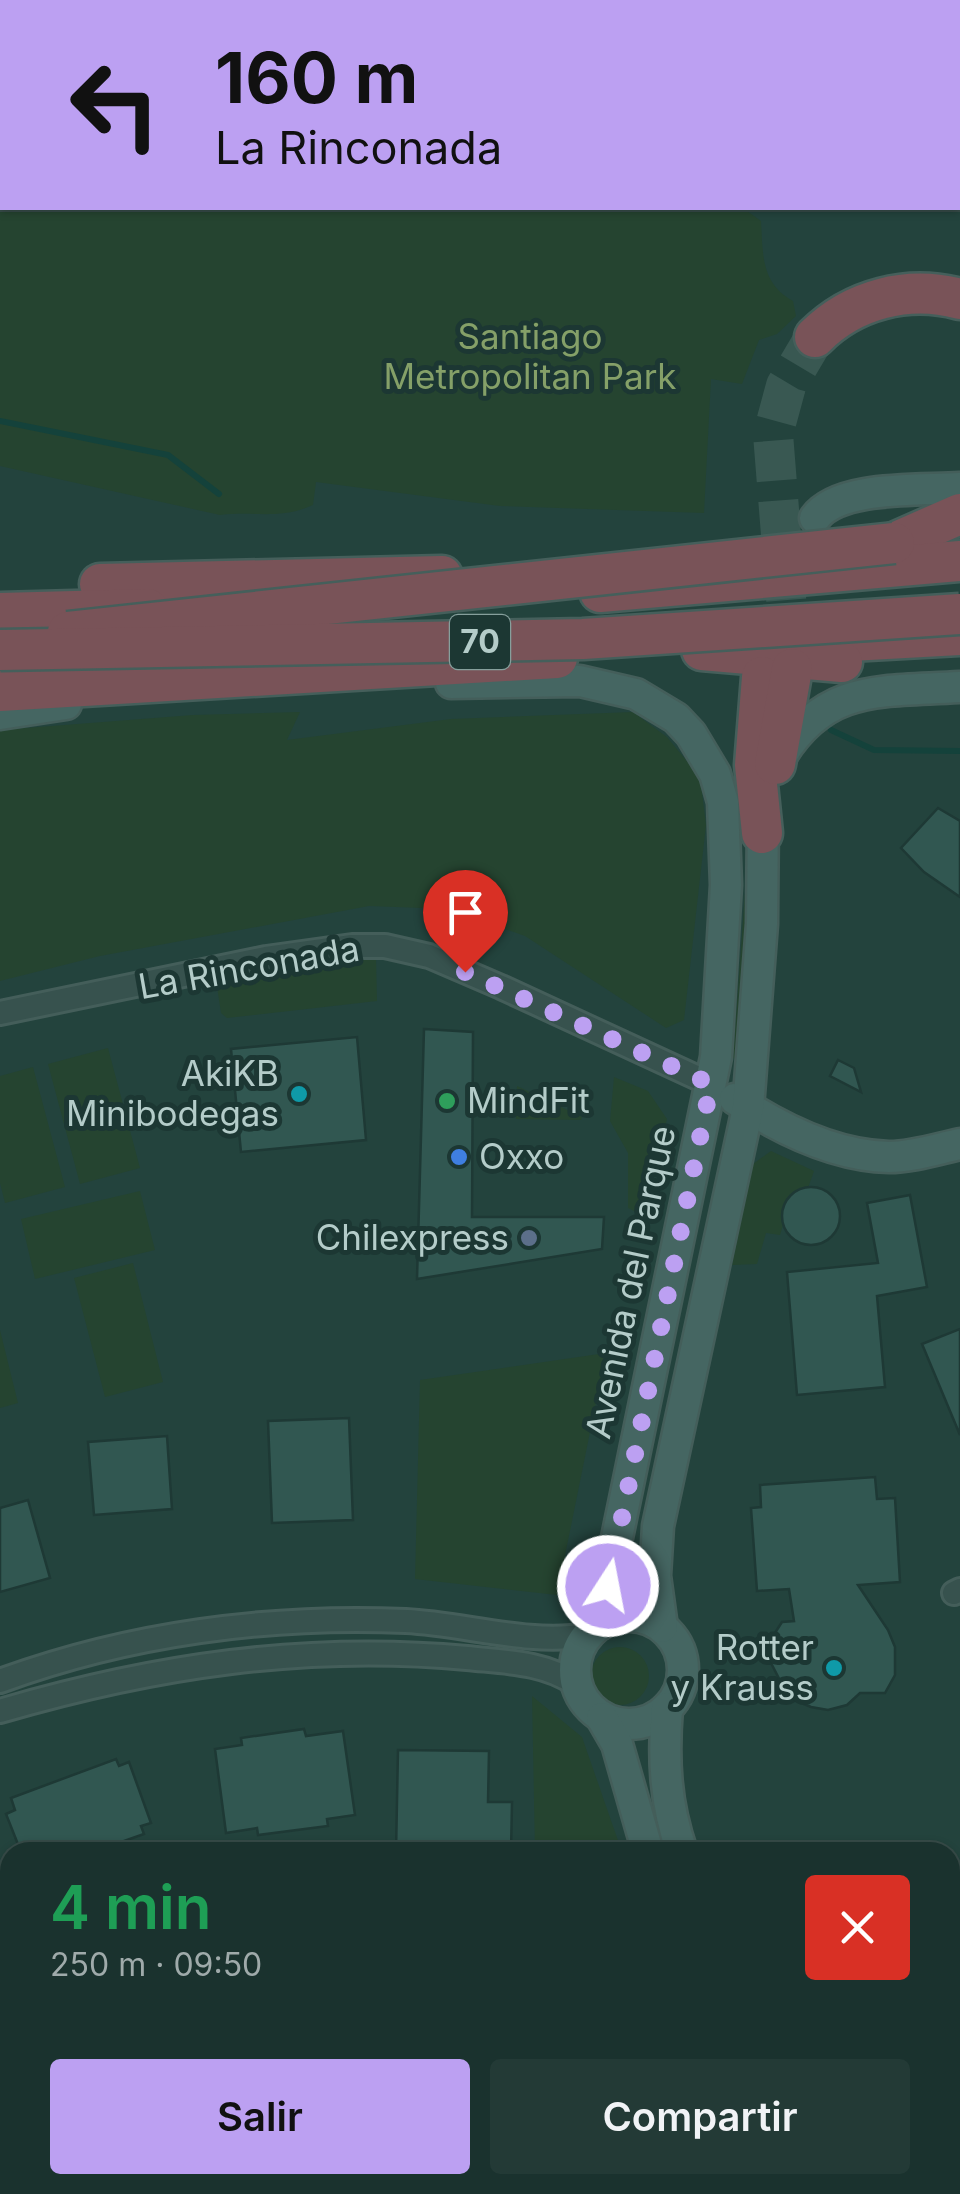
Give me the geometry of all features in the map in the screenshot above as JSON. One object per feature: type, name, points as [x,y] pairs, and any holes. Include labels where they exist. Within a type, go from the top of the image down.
[{"type":"highway","points":[[816,337],[848,312],[883,298],[924,293],[960,299]]},
{"type":"highway","points":[[894,542],[960,514]]},
{"type":"highway","points":[[0,648],[122,623],[498,588],[960,536]]},
{"type":"highway","points":[[0,613],[392,605],[644,590],[960,561]]},
{"type":"highway","points":[[0,593],[143,582],[540,572]]},
{"type":"highway","name":"70","points":[[0,648],[584,639],[960,614]]},
{"type":"highway","name":"70","points":[[0,690],[960,635]]},
{"type":"highway","points":[[702,650],[812,660],[960,663]]},
{"type":"highway","points":[[773,772],[790,702],[792,674]]},
{"type":"highway","points":[[743,832],[755,766],[792,674]]},
{"type":"street","points":[[815,518],[827,505],[848,497],[960,488]]},
{"type":"street","points":[[792,674],[857,695]]},
{"type":"street","points":[[0,714],[110,697],[235,688],[592,682],[647,699],[691,734],[743,832]]},
{"type":"street","points":[[773,772],[804,724],[834,703],[857,695],[960,687]]},
{"type":"street","name":"Avenida del Parque","points":[[593,1630],[711,1084],[743,832],[773,772]]},
{"type":"street","name":"Avenida del Parque","points":[[662,1627],[656,1598],[658,1526],[748,1108],[762,924],[743,832]]},
{"type":"street","name":"La Rinconada","points":[[0,1013],[266,958],[386,946],[429,956],[711,1084]]},
{"type":"street","points":[[711,1084],[748,1108],[854,1154],[894,1157],[960,1144]]},
{"type":"street","points":[[0,1680],[115,1647],[266,1624],[443,1623],[560,1640],[629,1616],[662,1627],[679,1649],[683,1664],[677,1695],[668,1708],[636,1724],[602,1718]]},
{"type":"street","points":[[593,1630],[576,1658],[576,1684],[617,1744],[645,1842]]},
{"type":"street","points":[[0,1711],[152,1672],[240,1658],[320,1652],[502,1662],[555,1670],[576,1684]]},
{"type":"street","points":[[668,1708],[666,1792],[679,1842]]},
{"type":"green space","name":"Santiago Metropolitan Park","points":[[0,210],[746,210],[761,221],[769,277],[793,301],[796,316],[777,334],[759,340],[742,384],[711,379],[704,513],[500,506],[316,482],[313,505],[301,510],[220,515],[0,466]]},
{"type":"green space","points":[[300,712],[287,740],[451,719],[633,712],[667,737],[700,777],[706,825],[684,1020],[666,1028],[525,936],[449,909],[369,906],[100,956],[0,981],[0,730],[193,715]]},
{"type":"green space","points":[[750,824],[753,891],[740,1061],[733,1058]]},
{"type":"green space","points":[[376,957],[377,1001],[227,1018],[221,1013],[216,980],[339,958]]},
{"type":"green space","points":[[108,1048],[140,1168],[80,1184],[48,1064]]},
{"type":"green space","points":[[33,1067],[65,1187],[5,1203],[0,1183],[0,1076]]},
{"type":"green space","points":[[614,1077],[648,1091],[667,1119],[644,1216],[628,1208],[628,1153],[610,1121]]},
{"type":"green space","points":[[517,1086],[582,1117],[581,1120],[516,1119]]},
{"type":"green space","points":[[771,1151],[814,1171],[808,1188],[789,1200],[780,1235],[766,1233],[757,1264],[732,1265],[753,1164]]},
{"type":"green space","points":[[140,1191],[155,1250],[35,1279],[21,1219]]},
{"type":"green space","points":[[133,1263],[163,1382],[105,1397],[74,1278]]},
{"type":"green space","points":[[0,1330],[18,1403],[0,1408]]},
{"type":"green space","points":[[606,1353],[557,1595],[415,1579],[420,1380]]},
{"type":"green space","points":[[620,1647],[641,1655],[649,1676],[641,1697],[620,1705],[599,1697],[591,1676],[599,1655]]},
{"type":"green space","points":[[532,1696],[582,1737],[619,1842],[535,1842]]},
{"type":"building","points":[[938,808],[960,821],[960,897],[924,872],[901,848]]},
{"type":"building","points":[[424,1029],[473,1032],[472,1217],[604,1217],[602,1249],[417,1279]]},
{"type":"building","name":"AkiKB Minibodegas","points":[[357,1037],[366,1140],[241,1152],[231,1049]]},
{"type":"building","points":[[838,1060],[854,1068],[861,1092],[830,1076]]},
{"type":"building","points":[[811,1187],[831,1196],[840,1216],[831,1236],[811,1245],[791,1236],[782,1216],[791,1196]]},
{"type":"building","points":[[910,1195],[927,1287],[877,1296],[885,1387],[797,1395],[787,1272],[878,1263],[867,1203]]},
{"type":"building","points":[[960,1329],[960,1435],[922,1344]]},
{"type":"building","points":[[349,1418],[353,1520],[272,1523],[268,1421]]},
{"type":"building","points":[[167,1436],[172,1509],[94,1515],[88,1442]]},
{"type":"building","points":[[875,1477],[877,1499],[895,1498],[900,1582],[858,1585],[895,1647],[895,1675],[885,1693],[860,1693],[847,1705],[828,1710],[811,1707],[789,1698],[770,1661],[771,1639],[782,1622],[794,1621],[789,1589],[757,1591],[751,1508],[761,1507],[760,1485]]},
{"type":"building","points":[[28,1500],[50,1578],[0,1592],[0,1508]]},
{"type":"building","points":[[304,1729],[306,1736],[343,1731],[355,1815],[327,1819],[328,1826],[258,1835],[257,1828],[226,1833],[215,1749],[242,1745],[241,1738]]},
{"type":"building","points":[[398,1750],[489,1751],[488,1802],[512,1802],[511,1842],[396,1842]]},
{"type":"building","points":[[116,1759],[119,1766],[129,1762],[151,1823],[141,1826],[144,1834],[121,1842],[17,1842],[6,1814],[15,1810],[11,1798]]},
{"type":"waterway","points":[[0,421],[168,455],[219,494]]},
{"type":"waterway","points":[[831,730],[874,750],[960,751]]},
{"type":"tunnel","points":[[791,660],[773,434],[786,386],[815,337]]},
{"type":"place","name":"AkiKB Minibodegas","points":[[299,1094]]},
{"type":"place","name":"MindFit","points":[[447,1101]]},
{"type":"place","name":"Oxxo","points":[[459,1157]]},
{"type":"place","name":"Chilexpress","points":[[529,1238]]},
{"type":"place","name":"Rotter y Krauss","points":[[834,1668]]},
{"type":"route","points":[[465,972],[711,1084],[608,1586]]}]
